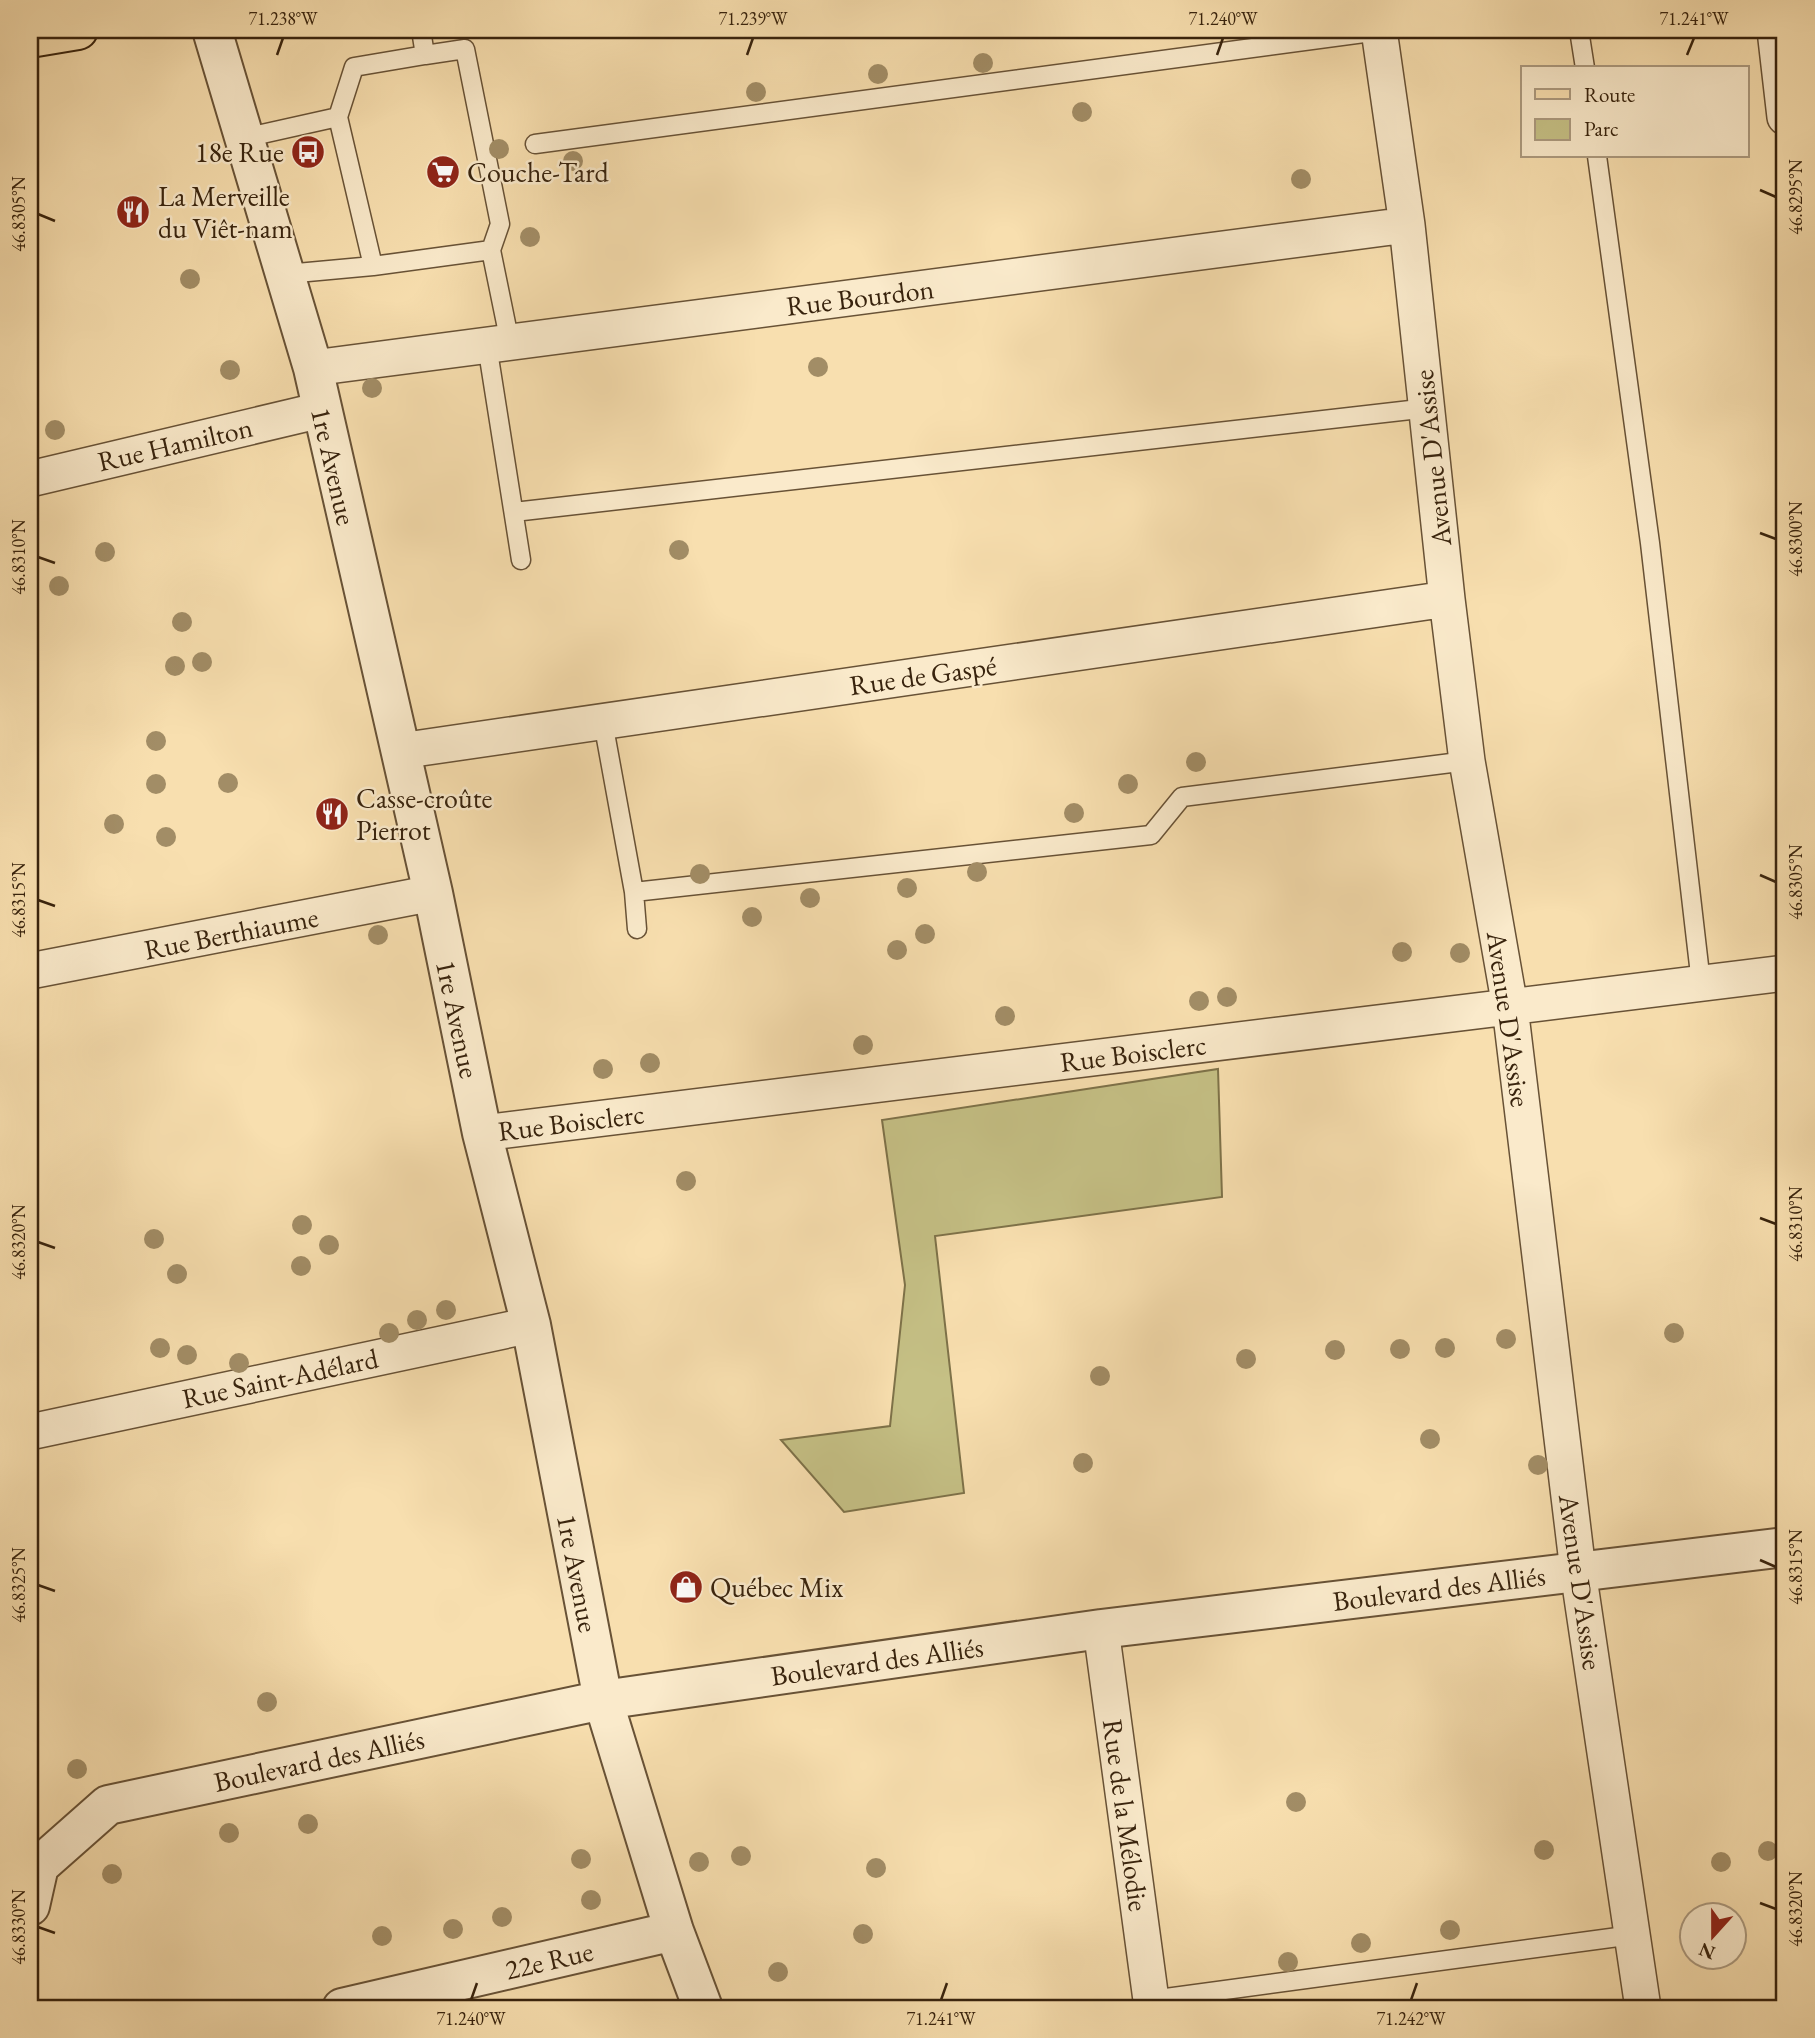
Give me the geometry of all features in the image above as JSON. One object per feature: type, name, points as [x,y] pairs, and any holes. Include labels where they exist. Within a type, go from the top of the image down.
[{"type":"main road","points":[[30,38],[78,30]]},
{"type":"street","name":"1re Avenue","points":[[212,30],[313,368],[433,893],[482,1133],[531,1325],[603,1700],[674,1931],[703,2008]]},
{"type":"street","name":"Avenue D'Assise","points":[[1379,30],[1407,225],[1467,761],[1510,1007],[1578,1571],[1643,2008]]},
{"type":"street","points":[[1775,30],[1785,117]]},
{"type":"street","name":"Rue Bourdon","points":[[313,368],[1407,225]]},
{"type":"street","name":"Rue Hamilton","points":[[30,479],[321,410]]},
{"type":"street","name":"Rue de Gaspé","points":[[400,751],[1447,599]]},
{"type":"street","name":"Rue Berthiaume","points":[[30,971],[433,893]]},
{"type":"street","name":"Rue Boisclerc","points":[[482,1133],[1785,973]]},
{"type":"street","name":"Rue Saint-Adélard","points":[[30,1432],[531,1325]]},
{"type":"street","name":"Boulevard des Alliés","points":[[30,1906],[39,1866],[108,1805],[603,1700],[1101,1629],[1785,1547]]},
{"type":"street","name":"Rue de la Mélodie","points":[[1101,1629],[1151,2000]]},
{"type":"street","name":"22e Rue","points":[[342,2008],[674,1931]]},
{"type":"lane","points":[[421,30],[425,55]]},
{"type":"lane","points":[[535,144],[1379,30]]},
{"type":"lane","points":[[1579,30],[1585,66]]},
{"type":"lane","points":[[373,266],[338,117],[354,67],[465,49],[500,224],[491,250],[514,512],[522,560]]},
{"type":"lane","points":[[244,138],[338,117]]},
{"type":"lane","points":[[1597,158],[1650,543],[1701,984]]},
{"type":"lane","points":[[286,274],[373,266],[491,250]]},
{"type":"lane","points":[[514,512],[1428,408]]},
{"type":"lane","points":[[603,722],[634,892],[637,929]]},
{"type":"lane","points":[[634,892],[1151,835],[1182,797],[1467,761]]},
{"type":"lane","points":[[1151,2000],[1633,1935]]},
{"type":"green space","points":[[1218,1069],[1222,1197],[935,1236],[964,1493],[844,1512],[781,1440],[890,1426],[905,1285],[882,1120]]},
{"type":"place","name":"18e Rue","points":[[308,152]]},
{"type":"place","name":"Couche-Tard","points":[[443,172]]},
{"type":"place","name":"La Merveille du Viêt-nam","points":[[133,212]]},
{"type":"place","name":"Casse-croûte Pierrot","points":[[332,814]]},
{"type":"place","name":"Québec Mix","points":[[686,1587]]}]
